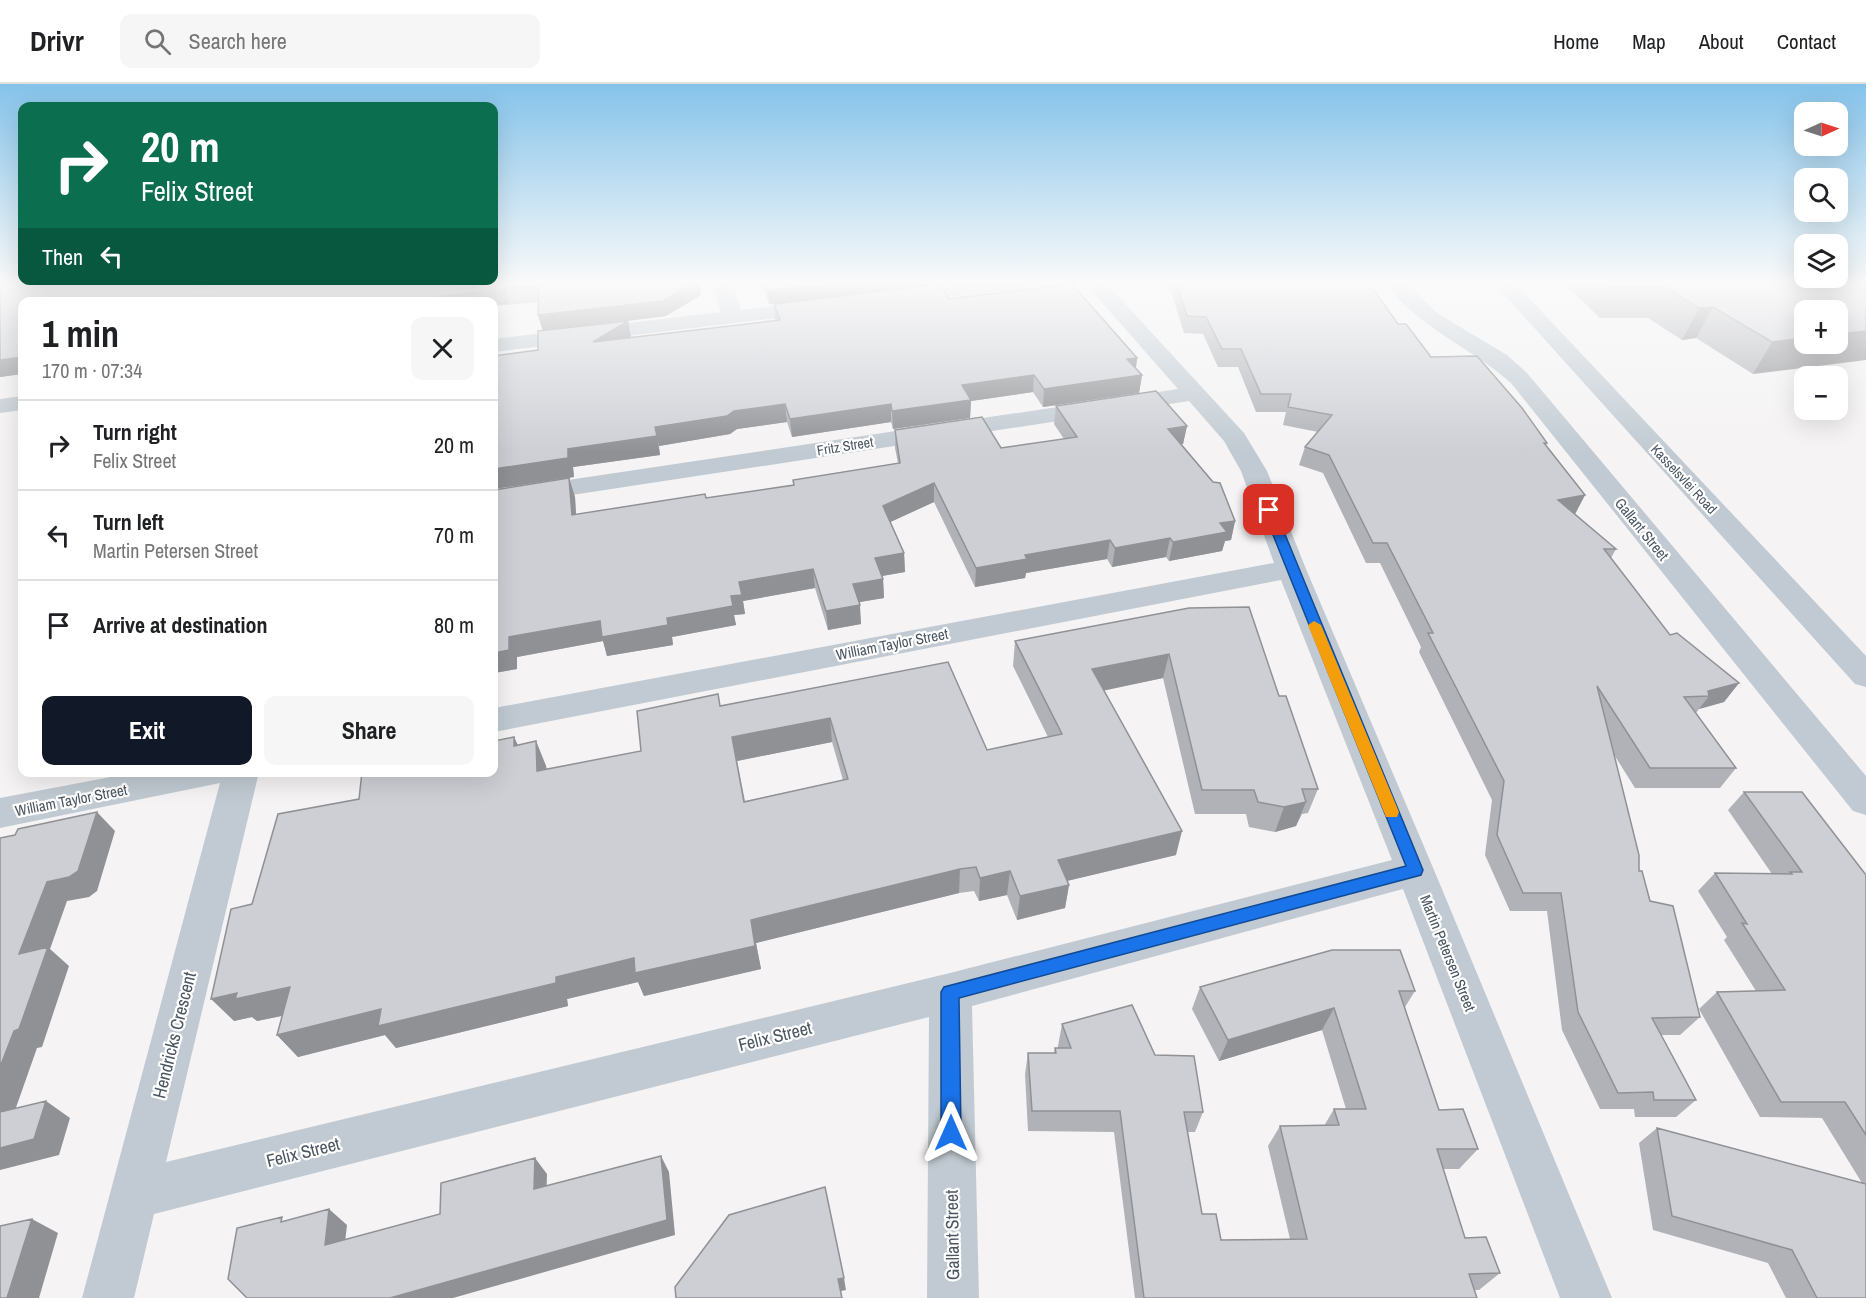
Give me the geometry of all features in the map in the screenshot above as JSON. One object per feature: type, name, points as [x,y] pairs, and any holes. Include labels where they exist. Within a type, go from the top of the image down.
[{"type":"street","points":[[498,346],[555,339]]},
{"type":"street","name":"Martin Petersen Street","points":[[1146,339],[1234,438],[1254,471],[1291,569],[1415,870],[1586,1298]]},
{"type":"street","name":"Gallant Street","points":[[1465,339],[1499,360],[1520,378],[1866,801]]},
{"type":"street","name":"Kasselsvlei Road","points":[[1555,339],[1866,676]]},
{"type":"street","name":"Fritz Street","points":[[498,498],[1196,393]]},
{"type":"street","points":[[0,406],[18,404]]},
{"type":"street","name":"William Taylor Street","points":[[498,719],[1291,569]]},
{"type":"street","name":"William Taylor Street","points":[[0,813],[186,777]]},
{"type":"street","name":"Hendricks Crescent","points":[[108,1298],[241,777]]},
{"type":"street","name":"Felix Street","points":[[133,1195],[950,992],[1415,870]]},
{"type":"street","name":"Gallant Street","points":[[950,992],[953,1298]]},
{"type":"building","points":[[0,339],[18,339],[18,358],[0,360]]},
{"type":"building","points":[[538,339],[599,339],[593,342],[621,339],[1120,339],[1137,358],[1127,359],[1142,375],[1044,389],[1034,375],[962,385],[971,400],[892,411],[891,404],[790,419],[785,404],[734,411],[727,416],[655,427],[657,436],[568,449],[568,458],[498,468],[498,355],[538,350]]},
{"type":"building","points":[[1217,339],[1417,339],[1431,357],[1477,356],[1522,408],[1547,443],[1544,443],[1585,495],[1558,500],[1616,549],[1604,549],[1670,635],[1677,633],[1739,683],[1708,691],[1709,696],[1684,697],[1736,768],[1650,768],[1597,686],[1639,855],[1639,871],[1642,871],[1650,901],[1673,906],[1700,1017],[1652,1018],[1696,1100],[1654,1100],[1653,1092],[1618,1093],[1578,1012],[1561,893],[1523,893],[1497,835],[1504,781],[1428,633],[1433,633],[1387,543],[1373,543],[1329,455],[1305,447],[1332,415],[1288,407],[1291,394],[1261,394],[1241,349],[1222,349]]},
{"type":"building","points":[[1766,339],[1794,339],[1772,342]]},
{"type":"building","points":[[1156,391],[1187,426],[1168,429],[1213,482],[1220,483],[1235,521],[1220,523],[1227,532],[1173,542],[1170,538],[1115,548],[1110,540],[1025,555],[1027,559],[976,568],[934,483],[883,506],[904,553],[875,558],[883,579],[853,584],[860,605],[826,611],[813,569],[739,582],[742,595],[731,596],[733,606],[667,618],[668,625],[602,637],[600,621],[509,637],[509,650],[498,652],[498,489],[569,478],[572,515],[705,494],[706,498],[794,485],[793,480],[900,463],[895,430],[982,417],[1001,448],[1077,437],[1056,406]]},
{"type":"building","points":[[1249,607],[1279,696],[1286,696],[1318,789],[1302,789],[1306,802],[1284,807],[1258,802],[1254,790],[1202,790],[1169,654],[1092,669],[1182,831],[1058,860],[1069,885],[1020,896],[1010,871],[980,878],[976,867],[960,869],[751,920],[755,946],[635,973],[634,958],[556,977],[556,983],[378,1026],[381,1009],[277,1035],[290,987],[235,999],[237,993],[211,999],[231,909],[252,904],[278,814],[359,799],[361,777],[498,777],[498,740],[514,737],[514,746],[536,741],[537,771],[641,751],[637,711],[718,694],[720,706],[948,662],[987,750],[1062,734],[1015,641],[1189,608]],"holes":[[[830,718],[848,779],[744,802],[732,737]]]},
{"type":"building","points":[[1744,792],[1802,792],[1866,875],[1866,1135],[1845,1102],[1781,1102],[1717,992],[1785,990],[1742,923],[1747,924],[1715,873],[1792,874],[1790,872],[1802,872]]},
{"type":"building","points":[[97,812],[78,871],[69,877],[47,882],[19,954],[48,947],[19,1029],[14,1031],[0,1067],[0,838],[15,835],[18,829]]},
{"type":"building","points":[[1332,950],[1400,950],[1415,991],[1399,991],[1439,1110],[1463,1109],[1478,1149],[1437,1149],[1465,1238],[1486,1237],[1500,1273],[1469,1274],[1477,1298],[1144,1298],[1120,1111],[1032,1111],[1028,1053],[1056,1053],[1055,1048],[1071,1048],[1062,1024],[1132,1005],[1155,1055],[1194,1056],[1203,1112],[1184,1112],[1202,1214],[1216,1214],[1221,1240],[1307,1239],[1280,1126],[1339,1125],[1334,1109],[1366,1109],[1334,1008],[1228,1040],[1200,987]]},
{"type":"building","points":[[46,1101],[34,1139],[0,1148],[0,1112]]},
{"type":"building","points":[[1657,1128],[1866,1184],[1866,1298],[1817,1298],[1792,1250],[1672,1216]]},
{"type":"building","points":[[661,1156],[667,1220],[390,1298],[247,1298],[228,1279],[237,1228],[282,1217],[281,1222],[329,1209],[325,1245],[440,1214],[441,1183],[535,1158],[534,1189]]},
{"type":"building","points":[[825,1187],[844,1278],[838,1279],[842,1298],[676,1298],[675,1287],[729,1215]]},
{"type":"building","points":[[32,1219],[7,1298],[0,1298],[0,1226]]},
{"type":"slow traffic","points":[[1314,625],[1392,812]]},
{"type":"route","points":[[951,1133],[950,992],[1415,870],[1269,510]]}]
